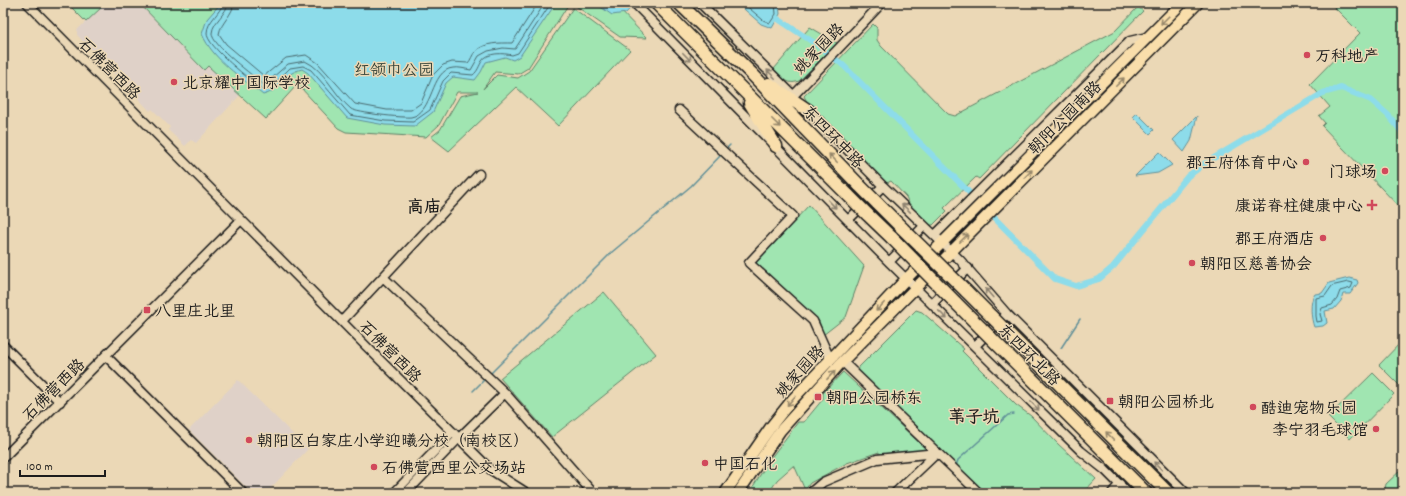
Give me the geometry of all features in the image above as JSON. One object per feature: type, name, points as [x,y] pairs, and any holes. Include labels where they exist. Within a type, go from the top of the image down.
[{"type":"highway","name":"东四环中路","points":[[656,3],[892,238]]},
{"type":"highway","name":"东四环中路","points":[[681,5],[751,73],[860,186],[966,291]]},
{"type":"highway","points":[[751,73],[809,111]]},
{"type":"highway","points":[[738,86],[776,146]]},
{"type":"highway","name":"东四环北路","points":[[892,238],[1146,493]]},
{"type":"highway","name":"东四环北路","points":[[966,291],[1168,493]]},
{"type":"main road","name":"朝阳公园南路","points":[[942,242],[964,213],[992,193],[1182,3]]},
{"type":"main road","name":"朝阳公园南路","points":[[951,251],[1198,3]]},
{"type":"main road","name":"姚家园路","points":[[725,493],[772,425],[792,400],[942,242]]},
{"type":"main road","name":"姚家园路","points":[[738,493],[780,431],[843,362],[951,251]]},
{"type":"street","name":"石佛营西路","points":[[27,3],[491,470],[528,493]]},
{"type":"street","points":[[634,3],[907,278]]},
{"type":"street","name":"东四环中路","points":[[700,3],[883,186],[942,242]]},
{"type":"street","name":"姚家园路","points":[[793,96],[882,3]]},
{"type":"street","name":"朝阳公园南路","points":[[935,235],[964,213],[984,185],[1130,41],[1147,37]]},
{"type":"street","points":[[679,110],[793,216],[749,263],[812,322],[830,359]]},
{"type":"street","points":[[342,321],[384,278],[479,174]]},
{"type":"street","points":[[848,220],[883,186]]},
{"type":"street","name":"石佛营西路","points":[[3,458],[241,220]]},
{"type":"street","points":[[890,262],[924,226]]},
{"type":"street","name":"东四环北路","points":[[942,242],[968,268],[1007,314],[1186,493]]},
{"type":"street","points":[[932,304],[968,268]]},
{"type":"street","points":[[384,278],[506,393],[593,493]]},
{"type":"street","name":"东四环北路","points":[[907,278],[1081,451],[1120,484],[1128,493]]},
{"type":"street","points":[[975,346],[1007,314]]},
{"type":"street","points":[[3,345],[60,402]]},
{"type":"street","points":[[106,356],[242,493]]},
{"type":"street","points":[[843,362],[978,493]]},
{"type":"street","points":[[394,493],[456,435],[506,393]]},
{"type":"street","points":[[406,493],[456,435]]},
{"type":"street","points":[[810,493],[823,482],[877,459],[937,453]]},
{"type":"street","points":[[895,493],[937,453]]},
{"type":"street","points":[[1112,493],[1120,484]]},
{"type":"shaded area","name":"北京耀中国际学校","points":[[105,3],[139,3],[203,69],[208,66],[240,95],[196,143],[191,140],[185,146],[168,130],[170,127],[152,109],[150,111],[77,35],[77,30]]},
{"type":"shaded area","name":"朝阳区白家庄小学迎曦分校（南校区）","points":[[238,380],[308,449],[266,493],[252,493],[189,430]]},
{"type":"green space","points":[[67,3],[100,3],[103,6],[86,22]]},
{"type":"green space","name":"红领巾公园","points":[[139,3],[613,3],[647,38],[620,37],[573,4],[568,5],[528,68],[518,74],[495,72],[483,89],[497,75],[518,78],[529,71],[573,8],[630,50],[558,126],[516,87],[449,151],[431,137],[440,130],[460,96],[478,92],[457,92],[439,125],[426,137],[346,132],[338,128],[301,88],[296,86],[266,119],[208,66],[204,70]]},
{"type":"green space","points":[[1330,3],[1403,3],[1403,211],[1322,126],[1325,123],[1319,116],[1330,107],[1310,84],[1360,33]]},
{"type":"green space","points":[[1138,7],[1143,11],[979,179],[976,177],[944,208],[947,211],[933,225],[930,225],[910,205],[906,197],[891,181],[887,183],[882,180],[838,131],[807,102],[804,96],[873,24],[877,28],[877,40],[881,46],[948,114],[955,116],[1115,31]]},
{"type":"green space","points":[[810,27],[837,43],[799,81],[788,82],[774,69]]},
{"type":"green space","points":[[809,205],[864,266],[846,317],[823,335],[819,321],[755,263]]},
{"type":"green space","points":[[604,292],[656,354],[552,437],[500,378]]},
{"type":"green space","points":[[916,310],[922,312],[964,349],[962,351],[1016,405],[1031,416],[1058,444],[1096,479],[1083,493],[986,493],[858,373],[859,367]]},
{"type":"green space","points":[[1403,340],[1403,385],[1401,387],[1379,365]]},
{"type":"green space","points":[[843,372],[927,450],[879,456],[879,452],[847,463],[810,483],[805,490],[794,465],[777,480],[769,493],[749,493],[770,459],[798,422],[804,422],[823,399],[823,393]]},
{"type":"green space","points":[[1373,373],[1394,394],[1350,439],[1328,417]]},
{"type":"green space","points":[[1403,468],[1403,493],[1384,493],[1386,484]]},
{"type":"water","name":"红领巾公园","points":[[221,3],[441,3],[449,5],[453,3],[556,3],[520,56],[513,60],[505,57],[486,62],[475,80],[453,77],[446,83],[433,112],[415,126],[385,125],[347,118],[308,73],[302,69],[290,74],[274,90],[263,95],[220,60],[213,52],[202,34],[207,19]]},
{"type":"water","points":[[595,3],[635,3],[626,13],[612,15]]},
{"type":"water","points":[[737,3],[779,3],[780,14],[772,28],[761,24]]},
{"type":"water","points":[[1137,113],[1154,130],[1150,134],[1133,117]]},
{"type":"water","points":[[1197,116],[1191,141],[1184,152],[1173,140]]},
{"type":"water","points":[[1159,152],[1172,165],[1158,173],[1135,176]]},
{"type":"water","points":[[1349,278],[1357,280],[1358,283],[1350,294],[1343,294],[1341,301],[1334,309],[1325,311],[1327,323],[1323,326],[1314,327],[1311,315],[1311,305],[1315,294],[1322,293],[1329,283]]},
{"type":"waterway","points":[[778,19],[816,44],[843,65],[1055,279],[1076,286],[1099,279],[1113,267],[1188,176],[1207,162],[1323,93],[1341,88],[1371,100],[1388,115],[1403,133]]},
{"type":"waterway","points":[[726,149],[730,145]]},
{"type":"waterway","points":[[490,374],[612,252],[691,186],[722,154]]},
{"type":"waterway","points":[[1061,348],[1080,319]]},
{"type":"waterway","points":[[473,391],[486,378]]},
{"type":"waterway","points":[[956,466],[958,460],[1008,415],[1014,414]]},
{"type":"place","name":"万科地产","points":[[1307,55]]},
{"type":"place","name":"北京耀中国际学校","points":[[174,82]]},
{"type":"place","name":"郡王府体育中心","points":[[1306,162]]},
{"type":"place","name":"门球场","points":[[1385,171]]},
{"type":"place","name":"康诺脊柱健康中心","points":[[1372,205]]},
{"type":"place","name":"郡王府酒店","points":[[1323,238]]},
{"type":"place","name":"朝阳区慈善协会","points":[[1192,263]]},
{"type":"place","name":"八里庄北里","points":[[147,310]]},
{"type":"place","name":"朝阳公园桥东","points":[[818,397]]},
{"type":"place","name":"朝阳公园桥北","points":[[1110,401]]},
{"type":"place","name":"酷迪宠物乐园","points":[[1253,407]]},
{"type":"place","name":"李宁羽毛球馆","points":[[1376,429]]},
{"type":"place","name":"朝阳区白家庄小学迎曦分校（南校区）","points":[[249,440]]},
{"type":"place","name":"中国石化","points":[[705,463]]},
{"type":"place","name":"石佛营西里公交场站","points":[[374,467]]},
{"type":"district","name":"高庙","points":[[424,206]]},
{"type":"district","name":"苇子坑","points":[[974,416]]}]
